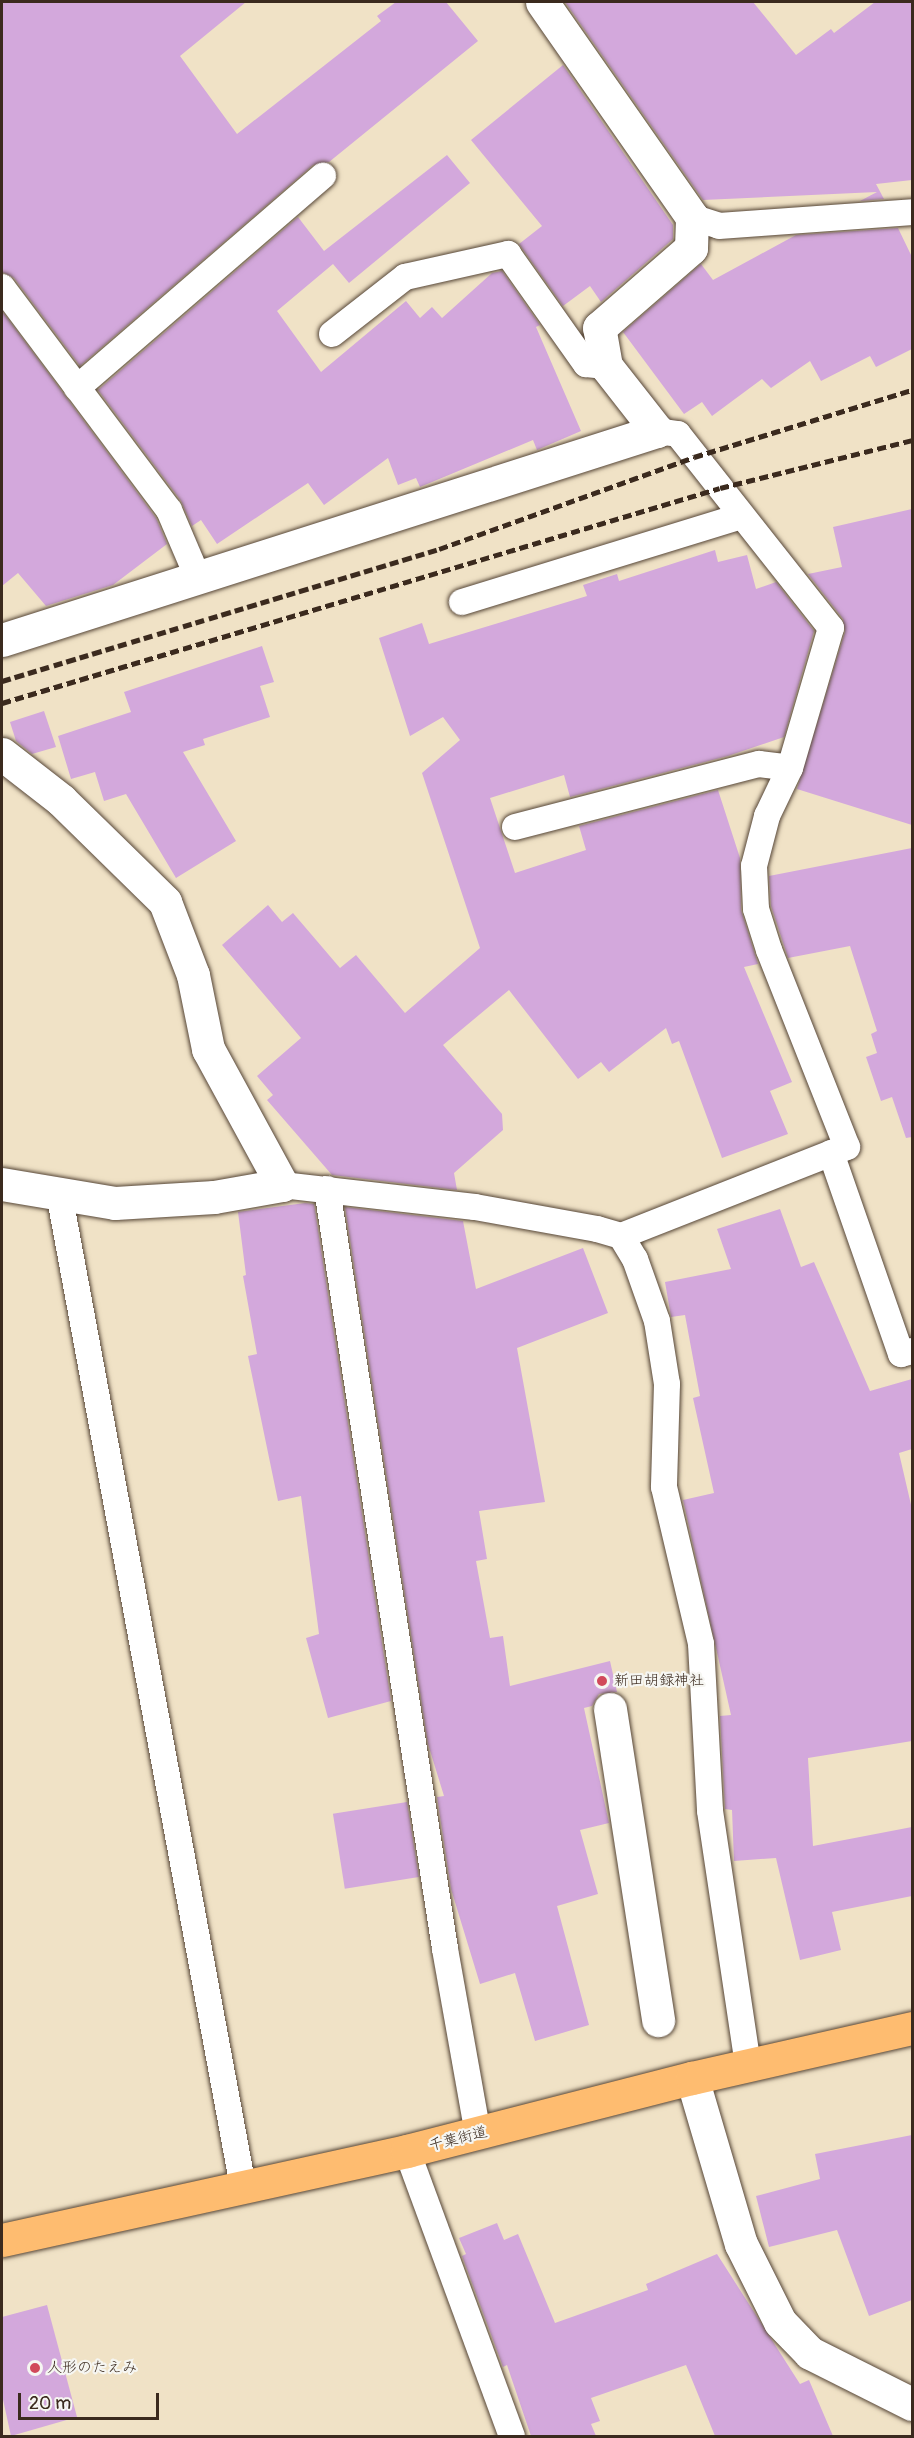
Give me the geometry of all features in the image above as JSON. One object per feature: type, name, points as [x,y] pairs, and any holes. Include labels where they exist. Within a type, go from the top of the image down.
[{"type":"highway","name":"千葉街道","points":[[2,2240],[407,2151],[692,2078],[912,2028]]},
{"type":"street","points":[[2,640],[657,431],[606,366],[599,328],[691,248],[692,217],[542,2]]},
{"type":"street","points":[[2,754],[61,800],[165,902],[193,975],[208,1049],[282,1185],[214,1197],[126,1202],[2,1184]]},
{"type":"street","points":[[610,1708],[658,2020]]},
{"type":"street","points":[[692,2078],[741,2244],[780,2322],[810,2353],[912,2404]]},
{"type":"lane","points":[[77,388],[323,176]]},
{"type":"lane","points":[[692,217],[719,226],[912,212]]},
{"type":"lane","points":[[332,334],[405,277],[508,254],[586,364],[606,366]]},
{"type":"lane","points":[[2,287],[169,510],[198,578]]},
{"type":"lane","points":[[282,1185],[475,1208],[621,1236],[848,1147],[807,1038],[784,995],[756,909],[754,866],[767,816],[790,768],[831,628],[678,435],[657,431]]},
{"type":"lane","points":[[462,602],[741,516]]},
{"type":"lane","points":[[515,827],[759,764],[790,768]]},
{"type":"lane","points":[[831,1153],[901,1354],[912,1351]]},
{"type":"lane","points":[[327,1189],[478,2134]]},
{"type":"lane","points":[[58,1193],[243,2187]]},
{"type":"lane","points":[[621,1236],[635,1259],[657,1321],[667,1384],[664,1486],[701,1644],[710,1811],[748,2065]]},
{"type":"lane","points":[[407,2151],[512,2436]]},
{"type":"building","points":[[2,2],[246,2],[180,56],[237,134],[381,21],[377,16],[396,2],[446,2],[478,41],[329,162],[313,165],[80,366],[14,278],[2,272]]},
{"type":"building","points":[[565,2],[753,2],[796,55],[831,29],[834,33],[875,2],[912,2],[912,180],[876,184],[884,199],[860,201],[877,192],[703,200]]},
{"type":"building","points":[[563,65],[673,225],[673,239],[601,302],[590,286],[563,306],[519,244],[542,226],[471,140]]},
{"type":"building","points":[[447,155],[470,183],[349,283],[333,264],[277,311],[321,372],[406,301],[420,318],[432,307],[442,318],[492,273],[502,271],[540,325],[536,327],[581,431],[537,450],[533,440],[420,487],[416,478],[398,485],[388,458],[324,505],[308,483],[217,544],[201,520],[192,526],[181,501],[98,390],[298,217],[324,251]]},
{"type":"building","points":[[898,228],[912,257],[912,349],[876,367],[870,356],[821,381],[810,361],[771,388],[762,379],[712,416],[702,402],[684,414],[623,332],[701,264],[713,280],[796,235]]},
{"type":"building","points":[[2,311],[156,518],[167,544],[113,585],[46,606],[18,573],[2,586]]},
{"type":"building","points":[[912,509],[912,825],[797,789],[845,632],[843,619],[808,574],[842,567],[833,527]]},
{"type":"building","points":[[715,550],[718,562],[747,555],[756,589],[776,582],[814,631],[784,737],[728,756],[570,797],[564,775],[490,798],[515,873],[586,850],[579,826],[718,790],[740,858],[741,910],[758,964],[744,967],[792,1082],[770,1091],[788,1134],[722,1158],[679,1041],[672,1044],[666,1028],[609,1072],[601,1062],[578,1079],[509,990],[443,1045],[502,1114],[503,1130],[454,1173],[457,1190],[332,1175],[267,1100],[273,1095],[257,1076],[301,1038],[222,945],[268,905],[282,922],[293,913],[340,968],[356,955],[405,1013],[480,948],[422,773],[460,740],[443,717],[410,736],[379,638],[422,623],[429,644],[587,596],[583,585],[617,574],[619,581]]},
{"type":"building","points":[[262,646],[274,682],[260,686],[270,717],[203,739],[205,745],[183,752],[236,841],[176,878],[126,794],[104,801],[95,772],[71,779],[58,736],[131,712],[124,692]]},
{"type":"building","points":[[44,711],[56,747],[32,754],[16,741],[10,722]]},
{"type":"building","points":[[912,848],[912,1137],[906,1138],[892,1097],[881,1101],[866,1057],[877,1053],[871,1034],[877,1031],[850,946],[788,958],[771,906],[769,876]]},
{"type":"building","points":[[305,1203],[314,1204],[391,1701],[328,1718],[306,1638],[319,1634],[301,1496],[278,1501],[248,1356],[257,1354],[243,1276],[246,1275],[238,1212]]},
{"type":"building","points":[[345,1207],[463,1221],[476,1289],[583,1248],[608,1313],[517,1348],[545,1502],[479,1511],[487,1559],[476,1561],[490,1638],[503,1636],[510,1686],[610,1661],[617,1692],[599,1694],[592,1706],[584,1708],[609,1823],[580,1830],[598,1894],[557,1906],[589,2025],[535,2041],[515,1973],[480,1984],[451,1889],[437,1797],[444,1796],[428,1744]]},
{"type":"building","points":[[780,1209],[801,1267],[814,1262],[870,1391],[912,1379],[912,1449],[899,1453],[912,1509],[912,1741],[808,1758],[813,1846],[912,1827],[912,1896],[832,1912],[841,1950],[800,1960],[776,1858],[734,1861],[732,1810],[725,1809],[720,1716],[731,1715],[683,1500],[714,1493],[693,1398],[700,1396],[685,1315],[671,1317],[665,1282],[731,1269],[717,1229]]},
{"type":"building","points":[[407,1802],[419,1877],[345,1889],[333,1814]]},
{"type":"building","points":[[912,2135],[912,2300],[869,2316],[837,2230],[769,2247],[756,2196],[820,2179],[815,2154]]},
{"type":"building","points":[[497,2223],[504,2240],[518,2234],[555,2323],[648,2290],[646,2284],[717,2254],[800,2384],[809,2380],[833,2436],[715,2436],[686,2365],[591,2398],[600,2421],[591,2424],[596,2436],[531,2436],[507,2365],[503,2367],[462,2256],[466,2254],[459,2238]]},
{"type":"building","points":[[47,2305],[77,2417],[11,2436],[2,2395],[2,2317]]},
{"type":"railway","points":[[2,681],[439,549],[694,457],[912,390]]},
{"type":"railway","points":[[2,703],[720,488],[912,440]]},
{"type":"place","name":"新田胡録神社","points":[[602,1681]]},
{"type":"place","name":"人形のたえみ","points":[[35,2368]]}]
